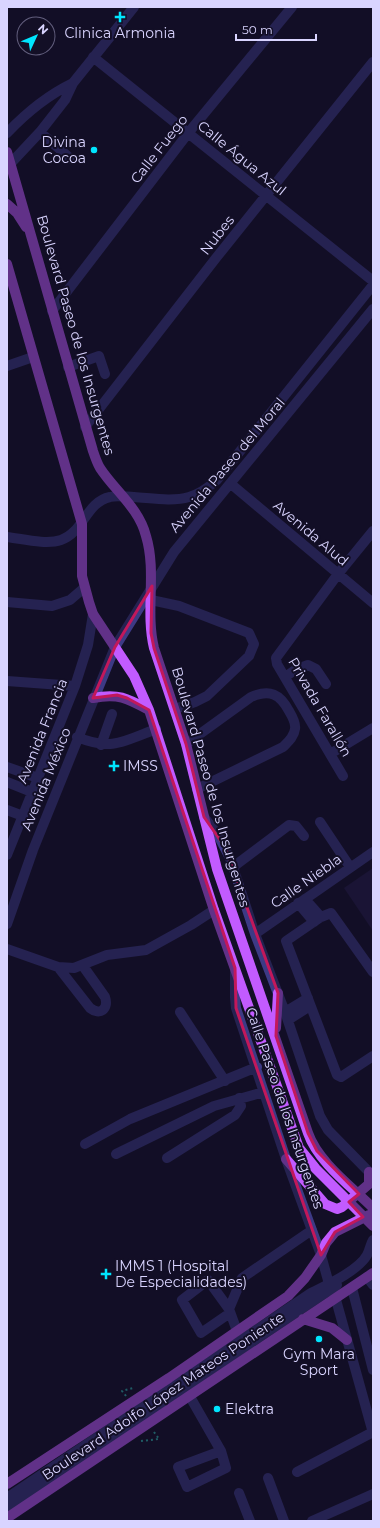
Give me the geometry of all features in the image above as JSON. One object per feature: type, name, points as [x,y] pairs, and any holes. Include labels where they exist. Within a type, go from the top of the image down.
[{"type":"main road","name":"Boulevard Paseo de los Insurgentes","points":[[7,152],[35,245],[85,427],[100,467],[137,515],[146,535],[150,558],[152,586],[151,633],[186,744],[217,869],[276,1036],[311,1142],[325,1161],[373,1208]]},
{"type":"main road","points":[[7,204],[23,221],[35,245]]},
{"type":"main road","points":[[7,264],[82,524],[81,555],[84,588],[93,614],[134,676],[149,710],[214,910],[299,1148],[316,1169],[373,1226]]},
{"type":"main road","points":[[93,698],[117,695],[149,710]]},
{"type":"main road","points":[[276,1036],[278,993]]},
{"type":"main road","points":[[286,1159],[325,1204],[331,1208],[342,1207],[366,1188],[370,1181],[371,1174]]},
{"type":"main road","name":"Boulevard Adolfo López Mateos Poniente","points":[[7,1484],[169,1378],[297,1287],[321,1255],[326,1243],[336,1232],[360,1218],[373,1213]]},
{"type":"main road","name":"Boulevard Adolfo López Mateos Poniente","points":[[7,1518],[303,1319],[332,1291],[352,1288],[371,1278]]},
{"type":"main road","points":[[303,1319],[326,1325],[347,1340]]},
{"type":"street","points":[[11,162],[40,132],[65,100],[73,83],[134,7]]},
{"type":"street","name":"Calle Fuego","points":[[52,311],[189,132],[292,7]]},
{"type":"street","name":"Calle Água Azul","points":[[93,57],[189,132],[265,196],[373,281]]},
{"type":"street","name":"Nubes","points":[[85,427],[265,196],[373,62]]},
{"type":"street","points":[[7,133],[30,111],[47,98],[73,83]]},
{"type":"street","points":[[40,132],[71,159]]},
{"type":"street","name":"Avenida Paseo del Moral","points":[[7,537],[60,540],[68,537],[82,524],[88,511],[102,500],[110,496],[173,499],[189,498],[202,491],[217,480],[373,285]]},
{"type":"street","name":"Avenida Paseo del Moral","points":[[115,647],[174,552],[373,309]]},
{"type":"street","points":[[68,367],[99,356],[105,374]]},
{"type":"street","points":[[7,366],[33,357]]},
{"type":"street","name":"Avenida Alud","points":[[231,484],[373,604]]},
{"type":"street","name":"Privada Farallón","points":[[343,776],[277,664],[278,654],[338,574],[373,531]]},
{"type":"street","points":[[7,602],[52,606],[62,604],[70,600],[84,588]]},
{"type":"street","points":[[151,600],[179,606],[249,633],[254,644],[249,656],[207,696],[175,709]]},
{"type":"street","name":"Avenida Francia","points":[[7,854],[75,686],[88,645],[93,614]]},
{"type":"street","name":"Avenida México","points":[[7,924],[33,850],[77,737],[115,647]]},
{"type":"street","points":[[285,677],[295,670],[308,666],[316,669],[326,684]]},
{"type":"street","points":[[7,681],[75,686]]},
{"type":"street","points":[[186,744],[251,697],[261,693],[273,694],[284,701],[292,716],[295,729],[291,739],[283,746],[197,789]]},
{"type":"street","points":[[101,745],[112,714]]},
{"type":"street","points":[[330,754],[373,728]]},
{"type":"street","points":[[77,737],[101,745],[117,743],[156,729]]},
{"type":"street","points":[[7,767],[38,778]]},
{"type":"street","points":[[7,782],[32,792]]},
{"type":"street","points":[[7,810],[23,816]]},
{"type":"street","points":[[204,817],[222,841],[233,867],[255,934],[287,1016],[320,1116],[328,1130],[371,1174]]},
{"type":"street","points":[[320,822],[350,867]]},
{"type":"street","points":[[233,867],[289,825],[296,826],[304,836]]},
{"type":"street","name":"Calle Niebla","points":[[255,934],[373,852]]},
{"type":"street","points":[[301,901],[318,919]]},
{"type":"street","points":[[7,949],[58,967],[74,968],[108,956],[134,953],[158,945],[214,910]]},
{"type":"street","points":[[373,972],[334,915],[329,913],[286,941],[338,1076],[341,1077],[373,1056]]},
{"type":"street","points":[[58,967],[90,1008],[95,1012],[100,1012],[105,1009],[107,1003],[105,997],[83,966]]},
{"type":"street","name":"Calle Paseo de los Insurgentes","points":[[235,968],[236,1008],[257,1067],[286,1159],[321,1255],[373,1433]]},
{"type":"street","points":[[287,1016],[309,1002]]},
{"type":"street","points":[[180,1012],[225,1081]]},
{"type":"street","points":[[86,1144],[130,1120],[257,1067]]},
{"type":"street","points":[[116,1154],[214,1106],[264,1092]]},
{"type":"street","points":[[167,1158],[236,1115],[241,1106],[240,1098]]},
{"type":"street","points":[[237,1331],[229,1311],[208,1280],[182,1300],[201,1333],[229,1311],[242,1278],[312,1230]]},
{"type":"street","points":[[7,1498],[147,1403],[332,1291],[368,1254],[373,1240]]},
{"type":"street","points":[[7,1507],[151,1409],[332,1291],[373,1258]]},
{"type":"street","points":[[352,1288],[369,1339],[373,1370]]},
{"type":"street","points":[[189,1396],[221,1451],[226,1468],[187,1486],[178,1467],[221,1451]]},
{"type":"street","points":[[297,1472],[373,1433]]},
{"type":"street","points":[[268,1478],[284,1521]]},
{"type":"street","points":[[239,1493],[250,1521]]},
{"type":"street","points":[[312,1521],[373,1494]]},
{"type":"highlighted area","points":[[152,586],[151,633],[154,648],[186,744],[204,817],[225,847],[278,993],[276,1036],[308,1133],[317,1151],[359,1194],[349,1202],[363,1217],[335,1232],[321,1255],[236,1008],[235,968],[149,710],[127,698],[117,695],[93,698],[115,647]]},
{"type":"building","points":[[373,868],[373,931],[344,888]]},
{"type":"place","name":"Clinica Armonia","points":[[120,17]]},
{"type":"place","name":"Divina Cocoa","points":[[94,150]]},
{"type":"place","name":"IMSS","points":[[114,766]]},
{"type":"place","name":"IMMS 1 (Hospital De Especialidades)","points":[[106,1274]]},
{"type":"place","name":"Gym Mara Sport","points":[[319,1339]]},
{"type":"place","name":"Elektra","points":[[217,1409]]}]
